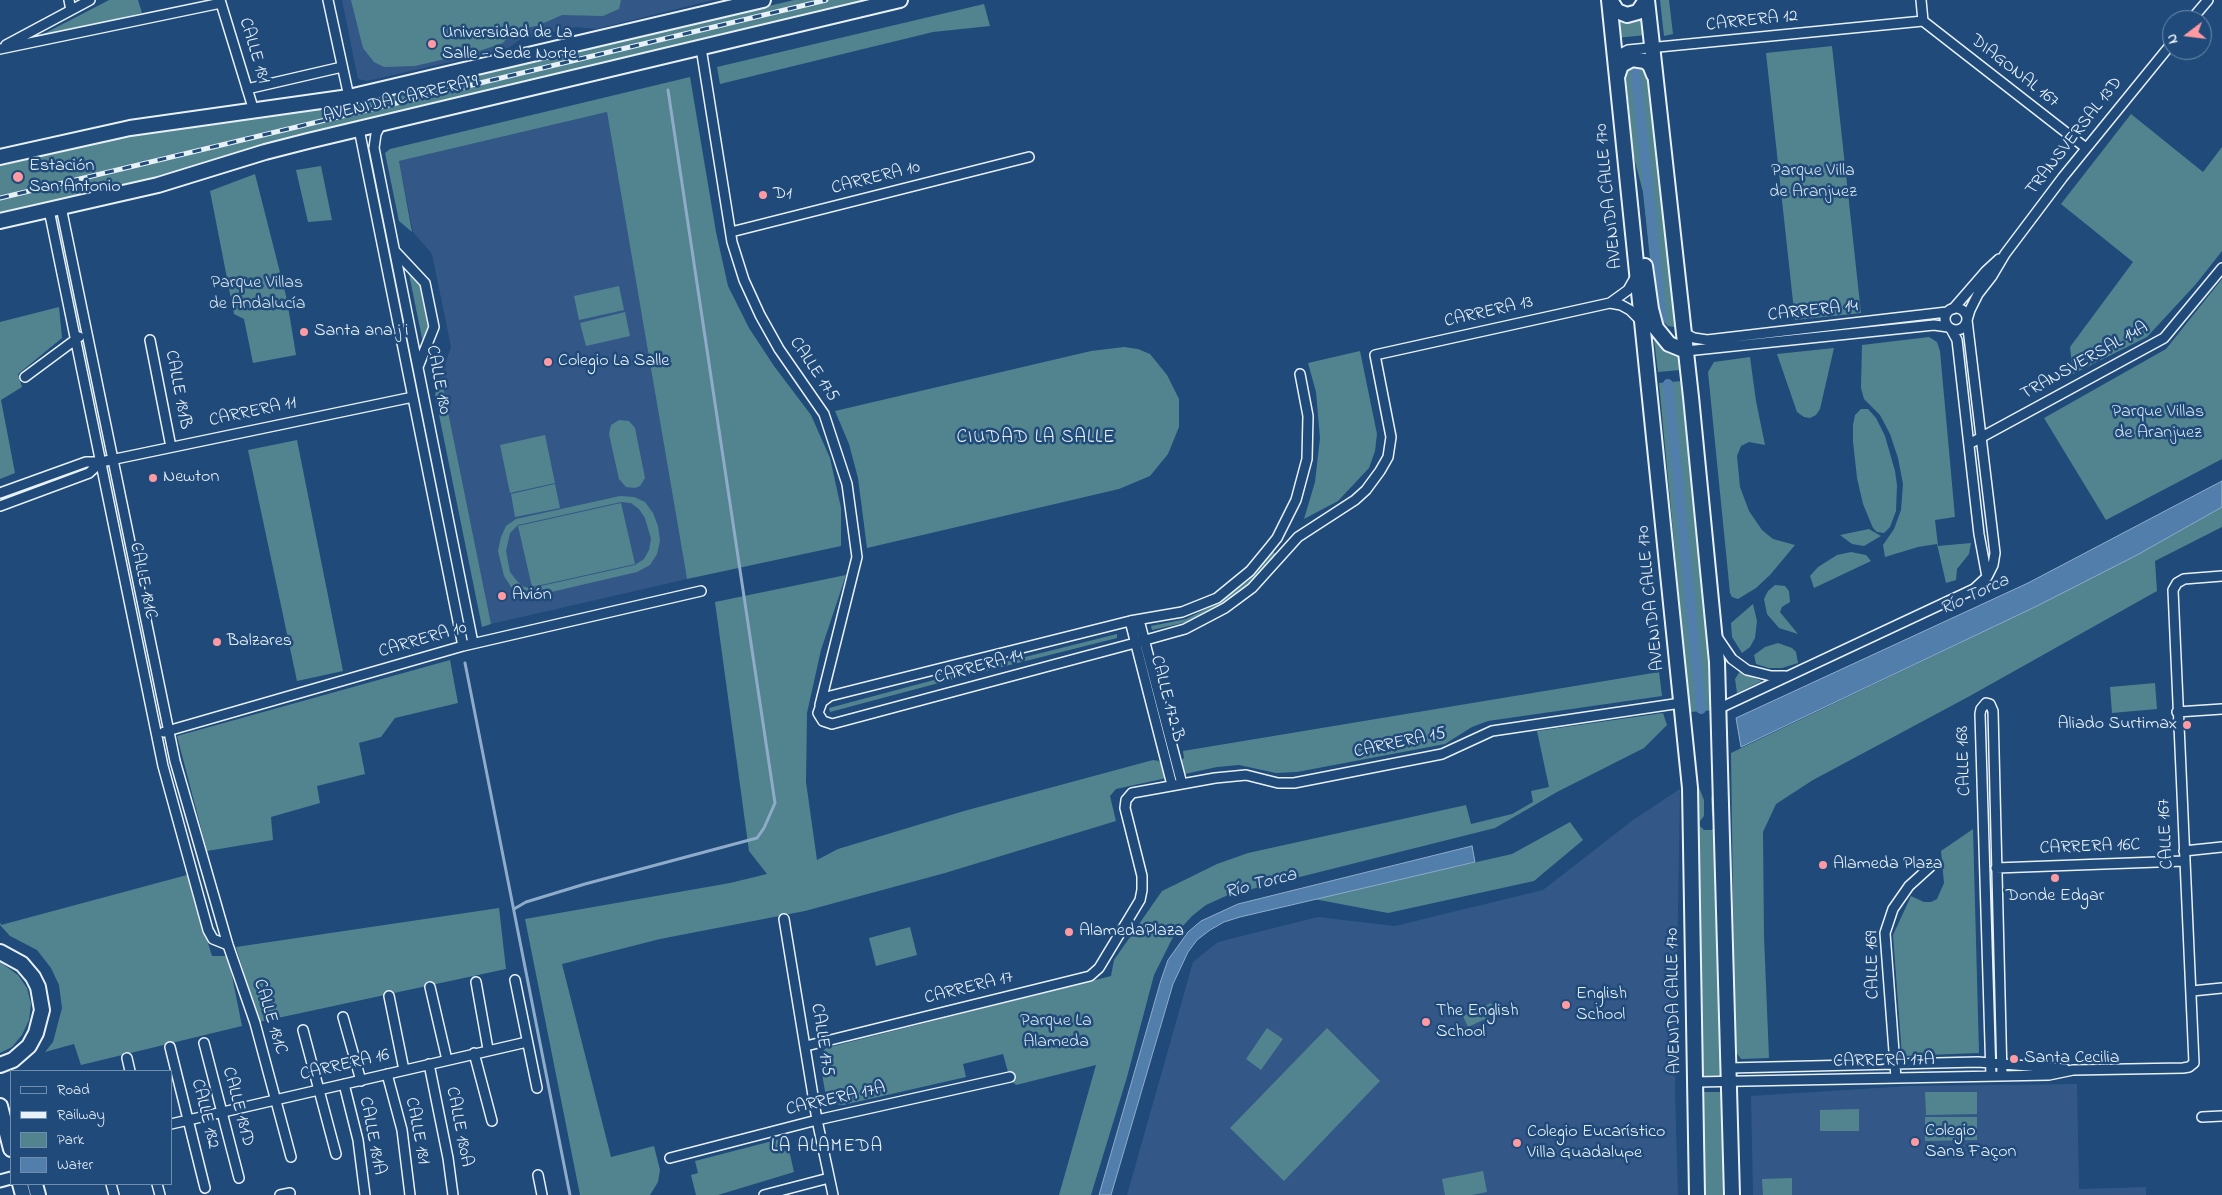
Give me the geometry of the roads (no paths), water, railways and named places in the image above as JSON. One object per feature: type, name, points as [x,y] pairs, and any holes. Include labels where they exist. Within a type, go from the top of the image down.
[{"type":"main road","name":"AVENIDA CARRERA 9","points":[[0,157],[130,128],[349,97],[763,0]]},
{"type":"main road","name":"AVENIDA CARRERA 9","points":[[0,221],[158,185],[265,152],[900,0]]},
{"type":"main road","points":[[1609,0],[1617,11],[1627,15],[1638,12],[1646,0]]},
{"type":"main road","name":"AVENIDA CALLE 170","points":[[1609,0],[1691,811],[1697,1195]]},
{"type":"main road","points":[[1646,0],[1653,48],[1715,633],[1720,708],[1732,1195]]},
{"type":"main road","points":[[1616,78],[1618,71],[1626,61],[1639,59],[1650,65],[1656,82]]},
{"type":"main road","points":[[1628,192],[1632,218],[1644,260],[1650,310],[1656,328],[1669,344],[1686,351]]},
{"type":"main road","points":[[0,952],[22,964],[32,977],[38,987],[42,1010],[40,1022],[17,1070]]},
{"type":"main road","points":[[0,1065],[13,1060],[29,1046]]},
{"type":"main road","points":[[0,1106],[10,1145]]},
{"type":"street","points":[[68,0],[71,10]]},
{"type":"street","points":[[0,49],[90,0]]},
{"type":"street","points":[[328,0],[349,97]]},
{"type":"street","points":[[1921,0],[1923,21]]},
{"type":"street","points":[[2200,10],[2208,0]]},
{"type":"street","points":[[0,49],[220,1]]},
{"type":"street","name":"CALLE 181","points":[[220,1],[254,111]]},
{"type":"street","name":"CARRERA 12","points":[[1614,57],[1628,50],[1923,21]]},
{"type":"street","name":"DIAGONAL 167","points":[[1923,21],[2086,148]]},
{"type":"street","name":"CALLE 175","points":[[701,48],[731,232],[744,280],[760,315],[794,374],[824,414],[837,448],[852,511],[857,557],[818,713]]},
{"type":"street","name":"TRANSVERSAL 13D","points":[[2005,254],[2086,148],[2162,55]]},
{"type":"street","points":[[247,89],[342,67]]},
{"type":"street","name":"CALLE 180","points":[[381,124],[376,134],[374,148],[473,643]]},
{"type":"street","name":"CALLE 180","points":[[360,129],[462,646]]},
{"type":"street","name":"CARRERA 10","points":[[731,232],[1029,157]]},
{"type":"street","name":"CALLE 181C","points":[[55,209],[86,332],[168,730],[228,945],[255,1023],[291,1157]]},
{"type":"street","name":"CALLE 181C","points":[[55,209],[76,340],[156,734],[208,930],[213,939],[228,945]]},
{"type":"street","points":[[394,249],[425,283],[434,327],[418,368]]},
{"type":"street","points":[[1987,577],[1979,534],[1957,340],[1945,321],[1950,310],[1986,271],[2005,254]]},
{"type":"street","points":[[1950,328],[1962,329],[1978,294],[1992,276],[2005,254]]},
{"type":"street","name":"TRANSVERSAL 14A","points":[[1969,444],[2164,338],[2222,268]]},
{"type":"street","name":"CARRERA 13","points":[[1298,537],[1366,490],[1388,457],[1391,437],[1375,355],[1610,302],[1628,290],[1637,273]]},
{"type":"street","points":[[1610,302],[1622,305],[1642,322]]},
{"type":"street","points":[[1720,708],[1974,589],[1987,577],[1993,565],[1995,553],[1967,320],[1962,310],[1950,310]]},
{"type":"street","name":"CARRERA 14","points":[[1684,333],[1694,338],[1707,340],[1950,310]]},
{"type":"street","name":"CARRERA 14","points":[[1686,351],[1934,325],[1950,328]]},
{"type":"street","points":[[25,377],[86,332]]},
{"type":"street","name":"CALLE 181B","points":[[150,340],[171,447]]},
{"type":"street","points":[[818,713],[822,702],[830,696],[1135,621],[1182,612],[1216,598],[1250,571],[1269,548],[1277,538],[1296,500],[1306,459],[1308,416],[1300,374]]},
{"type":"street","name":"CARRERA 11","points":[[0,493],[86,462],[101,462],[413,398]]},
{"type":"street","name":"CARRERA 11","points":[[0,506],[89,473],[101,462]]},
{"type":"street","points":[[1269,548],[1298,537]]},
{"type":"street","name":"CARRERA 14","points":[[818,713],[823,721],[832,724],[1185,629],[1225,608],[1252,588],[1298,537]]},
{"type":"street","name":"CALLE 167","points":[[2183,1068],[2194,1064],[2195,1055],[2184,861],[2173,590],[2177,583],[2184,578],[2222,576]]},
{"type":"street","name":"CARRERA 10","points":[[156,734],[473,643],[701,591]]},
{"type":"street","name":"CALLE 172 B","points":[[1135,621],[1144,641],[1177,785]]},
{"type":"street","name":"CALLE 172 B","points":[[1135,621],[1135,643],[1177,785]]},
{"type":"street","points":[[1715,633],[1725,652],[1747,670],[1770,676],[1795,674]]},
{"type":"street","name":"CARRERA 15","points":[[1126,800],[1132,793],[1246,775],[1278,783],[1294,782],[1442,754],[1492,731],[1681,703]]},
{"type":"street","name":"CALLE 168","points":[[1991,1076],[1980,714],[1981,708],[1986,704],[1990,704],[1993,710],[2002,1076]]},
{"type":"street","points":[[2177,712],[2222,709]]},
{"type":"street","name":"CARRERA 17","points":[[806,1046],[1090,976],[1099,968],[1140,900],[1142,876],[1125,808],[1126,800]]},
{"type":"street","points":[[2184,851],[2222,847]]},
{"type":"street","name":"CARRERA 16C","points":[[1996,868],[2184,861]]},
{"type":"street","name":"CALLE 169","points":[[1896,1078],[1885,933],[1893,909],[1909,886],[1930,867]]},
{"type":"street","name":"CALLE 175","points":[[784,919],[817,1120],[833,1195]]},
{"type":"street","points":[[516,980],[537,1088]]},
{"type":"street","points":[[476,982],[488,1050]]},
{"type":"street","points":[[430,987],[447,1060]]},
{"type":"street","points":[[2192,991],[2222,988]]},
{"type":"street","points":[[389,996],[404,1070]]},
{"type":"street","name":"CALLE 181A","points":[[343,1017],[360,1081]]},
{"type":"street","points":[[303,1030],[336,1154]]},
{"type":"street","name":"CARRERA 16","points":[[172,1124],[527,1042]]},
{"type":"street","name":"CALLE 181D","points":[[204,1043],[239,1178]]},
{"type":"street","name":"CALLE 182","points":[[170,1047],[205,1188]]},
{"type":"street","points":[[474,1053],[492,1121]]},
{"type":"street","points":[[127,1058],[130,1070]]},
{"type":"street","name":"CALLE 180A","points":[[429,1064],[448,1158],[453,1195]]},
{"type":"street","name":"CARRERA 17A","points":[[1695,1082],[1729,1075],[1895,1064],[1990,1064],[2048,1066],[2073,1070]]},
{"type":"street","name":"CARRERA 17A","points":[[1729,1075],[1896,1078],[2049,1074],[2073,1070],[2183,1068]]},
{"type":"street","name":"CALLE 181","points":[[386,1074],[402,1130],[410,1195]]},
{"type":"street","name":"CARRERA 17A","points":[[670,1158],[817,1120],[1010,1077]]},
{"type":"street","name":"CALLE 181A","points":[[344,1084],[360,1150],[365,1195]]},
{"type":"street","points":[[2202,1117],[2222,1116]]},
{"type":"street","points":[[538,1174],[542,1195]]},
{"type":"street","points":[[764,1195],[829,1178]]},
{"type":"street","points":[[280,1195],[290,1192]]},
{"type":"water","points":[[2222,481],[2222,507],[2137,555],[2037,606],[1741,747],[1736,718],[2028,583]]},
{"type":"water","points":[[1472,846],[1475,862],[1240,917],[1224,922],[1197,940],[1188,952],[1173,984],[1111,1195],[1099,1195],[1161,980],[1168,960],[1188,932],[1201,921],[1238,904]]},
{"type":"waterway","points":[[1635,66],[1662,319]]},
{"type":"waterway","points":[[514,909],[526,902],[585,884],[757,838],[764,828],[775,803],[668,90]]},
{"type":"waterway","points":[[1668,384],[1701,709]]},
{"type":"waterway","points":[[465,663],[570,1195]]},
{"type":"railway","points":[[0,198],[826,0]]},
{"type":"place","name":"Universidad de La Salle - Sede Norte","points":[[432,44]]},
{"type":"place","name":"Estación San Antonio","points":[[18,177]]},
{"type":"place","name":"D1","points":[[763,195]]},
{"type":"place","name":"Santa ana j i","points":[[304,332]]},
{"type":"place","name":"Colegio La Salle","points":[[548,362]]},
{"type":"place","name":"Newton","points":[[153,478]]},
{"type":"place","name":"Avión","points":[[502,596]]},
{"type":"place","name":"Balzares","points":[[217,642]]},
{"type":"place","name":"Aliado Surtimax","points":[[2187,725]]},
{"type":"place","name":"Alameda Plaza","points":[[1823,865]]},
{"type":"place","name":"Donde Edgar","points":[[2055,878]]},
{"type":"place","name":"AlamedaPlaza","points":[[1069,932]]},
{"type":"place","name":"English School","points":[[1566,1005]]},
{"type":"place","name":"The English School","points":[[1426,1022]]},
{"type":"place","name":"Santa Cecilia","points":[[2014,1059]]},
{"type":"place","name":"Colegio Sans Façon","points":[[1915,1142]]},
{"type":"place","name":"Colegio Eucarístico Villa Guadalupe","points":[[1517,1143]]},
{"type":"district","name":"CIUDAD LA SALLE","points":[[1036,439]]},
{"type":"district","name":"LA ALAMEDA","points":[[827,1148]]},
{"type":"park label","name":"Parque Villa de Aranjuez","points":[[1813,182]]},
{"type":"park label","name":"Parque Villas de Andalucía","points":[[257,294]]},
{"type":"park label","name":"Parque Villas de Aranjuez","points":[[2158,423]]},
{"type":"park label","name":"Parque La Alameda","points":[[1056,1032]]},
{"type":"water label","name":"Río Torca","points":[[1975,596]]},
{"type":"water label","name":"Río Torca","points":[[1261,885]]}]
